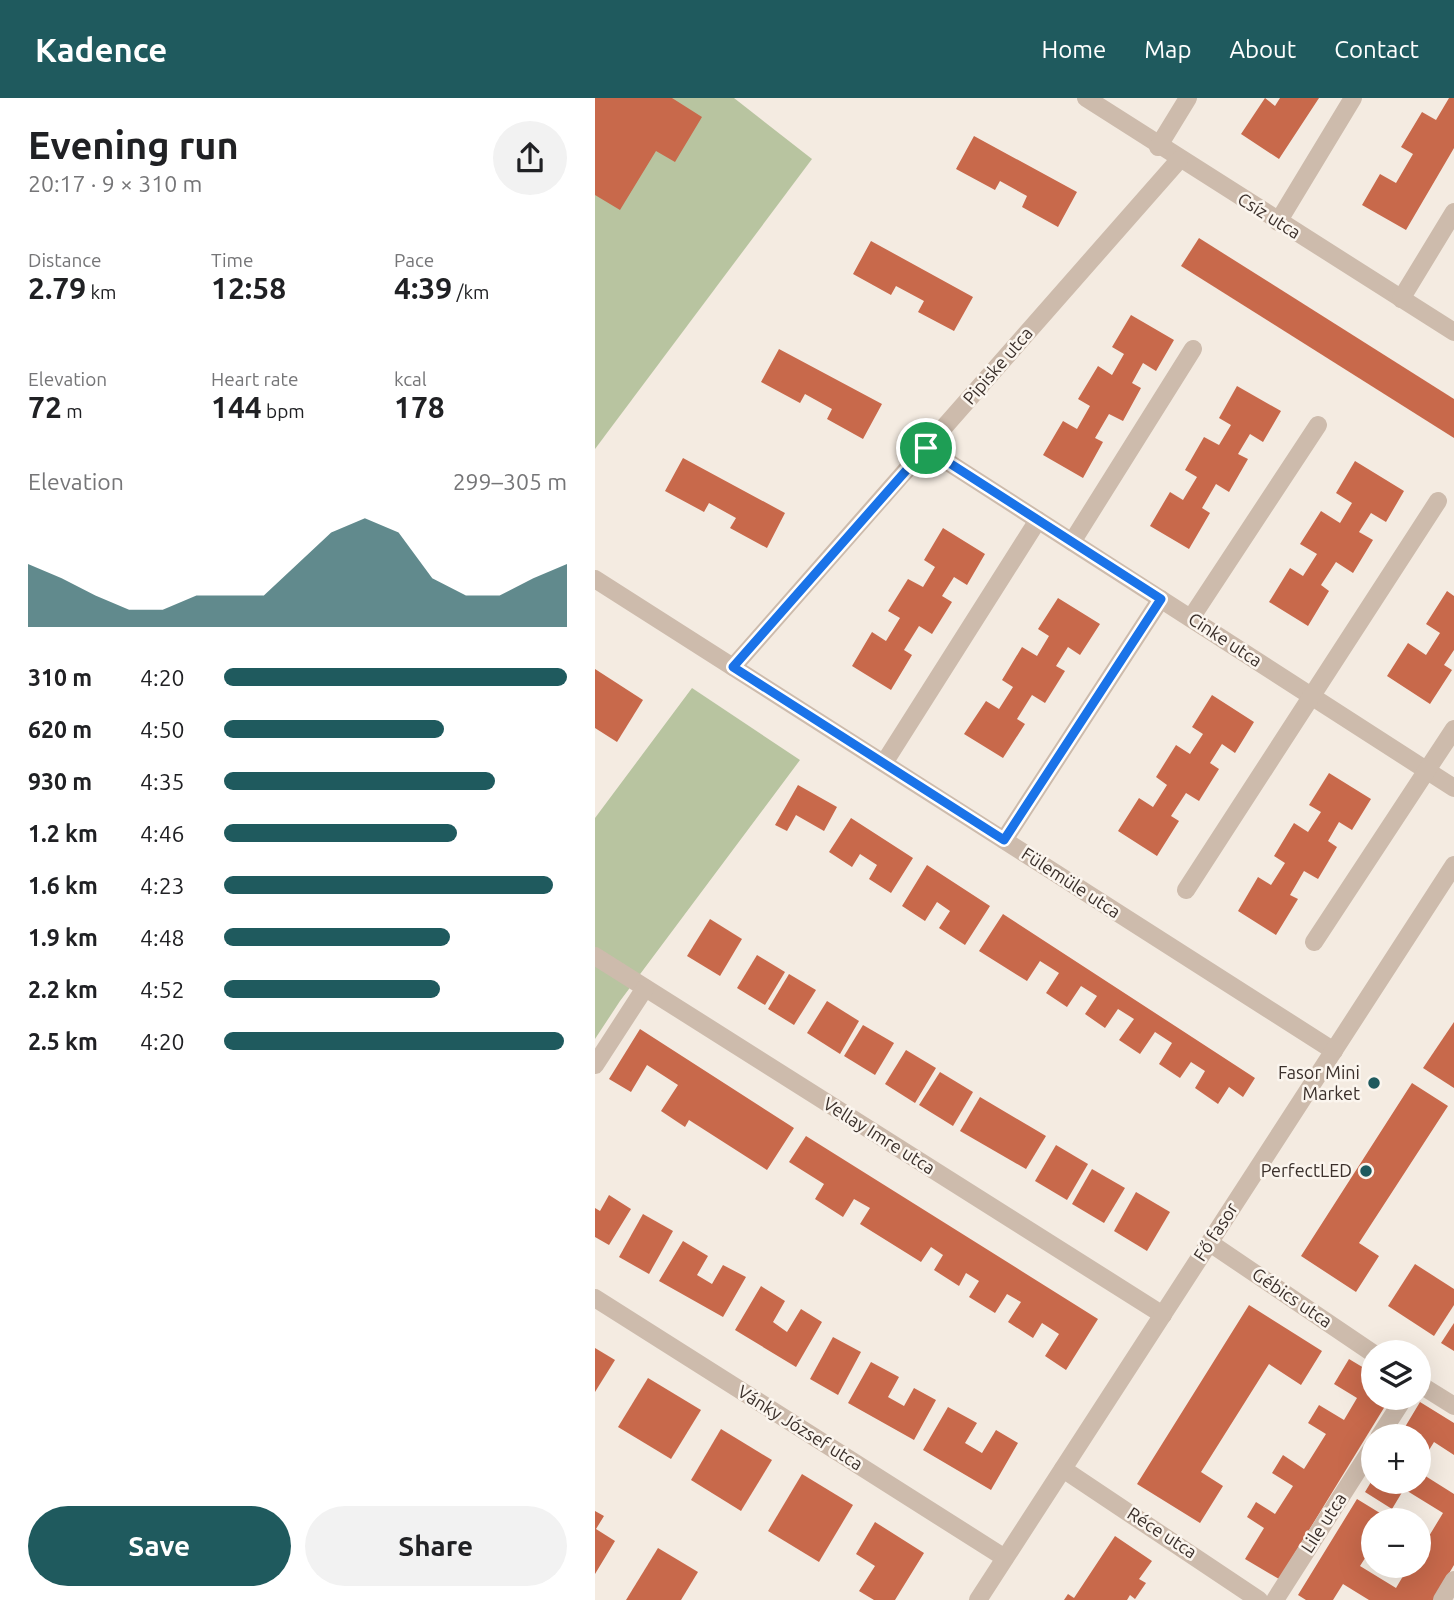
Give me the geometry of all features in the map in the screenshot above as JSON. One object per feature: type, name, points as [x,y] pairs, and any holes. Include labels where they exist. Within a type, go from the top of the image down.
[{"type":"street","name":"Csíz utca","points":[[1086,98],[1179,160],[1454,332]]},
{"type":"street","points":[[1158,146],[1188,98]]},
{"type":"street","points":[[1278,222],[1353,98]]},
{"type":"street","name":"Pipiske utca","points":[[733,667],[1179,160]]},
{"type":"street","points":[[1401,299],[1454,212]]},
{"type":"street","points":[[1072,542],[1192,349]]},
{"type":"street","points":[[1191,618],[1318,425]]},
{"type":"street","name":"Cinke utca","points":[[926,448],[1454,788]]},
{"type":"street","points":[[1186,890],[1438,501]]},
{"type":"street","points":[[884,763],[1038,520]]},
{"type":"street","name":"Fülemüle utca","points":[[595,579],[1334,1051]]},
{"type":"street","points":[[1004,840],[1161,599]]},
{"type":"street","points":[[1314,942],[1454,729]]},
{"type":"street","name":"Fő fasor","points":[[978,1600],[1454,865]]},
{"type":"street","name":"Vellay Imre utca","points":[[595,956],[1163,1315]]},
{"type":"street","points":[[595,1065],[645,988]]},
{"type":"street","name":"Gébics utca","points":[[1210,1242],[1361,1344]]},
{"type":"street","name":"Vánky József utca","points":[[595,1298],[1005,1558]]},
{"type":"street","points":[[1431,1391],[1454,1405]]},
{"type":"street","name":"Lile utca","points":[[1275,1600],[1361,1465]]},
{"type":"street","name":"Réce utca","points":[[1063,1469],[1259,1600]]},
{"type":"street","points":[[1442,1600],[1454,1580]]},
{"type":"green space","points":[[595,98],[734,98],[812,159],[595,449]]},
{"type":"green space","points":[[692,688],[800,760],[620,1001],[595,1039],[595,818]]},
{"type":"building","points":[[595,98],[672,98],[702,117],[675,162],[656,151],[620,210],[595,195]]},
{"type":"building","points":[[1265,98],[1275,106],[1280,98],[1319,98],[1279,159],[1241,134]]},
{"type":"building","points":[[1449,98],[1454,98],[1454,148],[1406,230],[1362,205],[1380,174],[1396,183],[1413,154],[1401,147],[1422,112],[1436,120]]},
{"type":"building","points":[[974,136],[1077,192],[1058,227],[1022,207],[1027,196],[1000,181],[995,190],[956,169]]},
{"type":"building","points":[[1199,238],[1454,399],[1454,438],[1181,266]]},
{"type":"building","points":[[871,241],[973,297],[954,331],[918,312],[924,301],[896,286],[891,295],[853,274]]},
{"type":"building","points":[[1131,315],[1174,340],[1156,371],[1143,363],[1132,383],[1141,388],[1123,421],[1109,414],[1095,438],[1103,442],[1083,478],[1043,455],[1063,421],[1077,429],[1090,406],[1078,399],[1098,366],[1112,375],[1124,354],[1112,347]]},
{"type":"building","points":[[779,349],[882,404],[863,439],[827,419],[832,409],[805,394],[800,403],[761,382]]},
{"type":"building","points":[[1237,386],[1281,411],[1263,442],[1250,434],[1238,454],[1248,459],[1229,492],[1216,484],[1202,508],[1210,513],[1189,549],[1150,526],[1170,492],[1183,500],[1197,477],[1185,470],[1204,437],[1219,445],[1231,425],[1219,418]]},
{"type":"building","points":[[683,458],[785,513],[767,548],[730,528],[736,518],[709,503],[704,512],[665,491]]},
{"type":"building","points":[[1355,461],[1404,491],[1386,522],[1371,513],[1359,532],[1373,540],[1353,573],[1336,562],[1321,585],[1329,591],[1308,626],[1269,602],[1290,568],[1303,576],[1317,554],[1300,544],[1321,511],[1340,523],[1352,503],[1336,493]]},
{"type":"building","points":[[943,528],[985,554],[967,585],[954,577],[942,596],[952,602],[932,634],[919,626],[904,650],[912,655],[891,690],[852,666],[872,632],[886,641],[900,618],[888,611],[908,579],[923,587],[935,567],[924,560]]},
{"type":"building","points":[[1447,591],[1454,596],[1454,650],[1444,665],[1452,670],[1430,704],[1387,676],[1408,643],[1426,655],[1440,633],[1426,624]]},
{"type":"building","points":[[1058,598],[1100,624],[1080,655],[1068,647],[1056,666],[1065,671],[1045,703],[1032,695],[1017,719],[1025,724],[1003,758],[964,734],[986,701],[999,709],[1013,687],[1002,680],[1022,647],[1037,656],[1049,636],[1038,629]]},
{"type":"building","points":[[595,669],[643,700],[617,742],[595,728]]},
{"type":"building","points":[[1212,695],[1254,722],[1235,753],[1222,744],[1210,763],[1219,769],[1199,801],[1186,793],[1171,816],[1179,821],[1157,856],[1118,831],[1139,798],[1153,807],[1167,785],[1156,777],[1176,745],[1190,754],[1203,734],[1192,727]]},
{"type":"building","points":[[1329,773],[1371,799],[1352,830],[1339,822],[1328,841],[1337,847],[1318,879],[1304,871],[1290,895],[1298,899],[1276,935],[1238,911],[1258,877],[1271,885],[1285,863],[1274,856],[1294,823],[1308,832],[1321,812],[1309,805]]},
{"type":"building","points":[[798,785],[837,807],[824,831],[796,815],[787,831],[775,825]]},
{"type":"building","points":[[851,818],[913,858],[891,893],[869,879],[877,865],[860,854],[852,867],[829,852]]},
{"type":"building","points":[[927,865],[990,906],[965,945],[939,928],[950,911],[937,902],[925,921],[902,906]]},
{"type":"building","points":[[1003,914],[1255,1078],[1243,1097],[1229,1087],[1218,1104],[1195,1088],[1205,1071],[1191,1062],[1180,1078],[1159,1064],[1172,1043],[1155,1032],[1140,1054],[1119,1040],[1134,1019],[1118,1009],[1105,1028],[1085,1014],[1097,996],[1081,986],[1067,1007],[1046,993],[1059,973],[1040,961],[1027,981],[979,951]]},
{"type":"building","points":[[710,919],[742,939],[720,976],[687,956]]},
{"type":"building","points":[[757,955],[785,972],[765,1005],[737,988]]},
{"type":"building","points":[[789,974],[816,990],[794,1025],[768,1009]]},
{"type":"building","points":[[827,1001],[859,1021],[840,1054],[807,1033]]},
{"type":"building","points":[[1454,1022],[1454,1088],[1423,1068]]},
{"type":"building","points":[[863,1025],[894,1043],[875,1075],[844,1056]]},
{"type":"building","points":[[640,1029],[794,1128],[767,1170],[689,1120],[685,1127],[661,1111],[678,1085],[647,1065],[631,1092],[609,1079]]},
{"type":"building","points":[[906,1050],[936,1068],[915,1103],[885,1084]]},
{"type":"building","points":[[940,1072],[973,1092],[953,1126],[919,1105]]},
{"type":"building","points":[[1412,1083],[1448,1106],[1359,1243],[1379,1256],[1356,1292],[1301,1256]]},
{"type":"building","points":[[980,1097],[1046,1136],[1026,1169],[960,1131]]},
{"type":"building","points":[[806,1136],[1098,1319],[1066,1370],[1045,1356],[1059,1334],[1042,1323],[1033,1338],[1008,1322],[1021,1302],[1007,1294],[995,1313],[969,1297],[979,1281],[966,1273],[959,1286],[934,1270],[943,1255],[931,1247],[921,1262],[860,1224],[870,1208],[854,1199],[843,1217],[815,1199],[824,1184],[789,1162]]},
{"type":"building","points":[[1056,1145],[1088,1164],[1067,1200],[1035,1181]]},
{"type":"building","points":[[1092,1169],[1125,1188],[1104,1223],[1072,1204]]},
{"type":"building","points":[[1136,1192],[1170,1212],[1147,1251],[1114,1231]]},
{"type":"building","points":[[609,1195],[631,1209],[609,1245],[595,1237],[595,1208],[600,1211]]},
{"type":"building","points":[[643,1214],[673,1231],[649,1274],[619,1257]]},
{"type":"building","points":[[683,1241],[708,1256],[697,1275],[712,1284],[723,1265],[746,1277],[723,1317],[659,1281]]},
{"type":"building","points":[[1415,1264],[1454,1289],[1454,1305],[1434,1336],[1388,1306]]},
{"type":"building","points":[[761,1286],[785,1301],[773,1322],[787,1332],[801,1309],[822,1322],[796,1367],[735,1330]]},
{"type":"building","points":[[1249,1305],[1322,1351],[1301,1385],[1269,1364],[1201,1472],[1223,1486],[1200,1523],[1137,1484]]},
{"type":"building","points":[[1454,1323],[1454,1351],[1441,1343]]},
{"type":"building","points":[[833,1337],[861,1352],[838,1395],[810,1379]]},
{"type":"building","points":[[595,1348],[615,1360],[595,1392]]},
{"type":"building","points":[[1349,1359],[1361,1366],[1361,1410],[1383,1410],[1374,1424],[1361,1424],[1361,1445],[1279,1579],[1245,1559],[1264,1528],[1247,1517],[1256,1502],[1275,1514],[1293,1486],[1272,1473],[1283,1455],[1304,1469],[1326,1434],[1308,1423],[1319,1405],[1344,1420],[1357,1398],[1334,1384]]},
{"type":"building","points":[[871,1362],[899,1377],[888,1397],[904,1406],[914,1388],[936,1400],[914,1440],[848,1403]]},
{"type":"building","points":[[648,1378],[701,1410],[671,1459],[618,1427]]},
{"type":"building","points":[[948,1407],[977,1423],[965,1443],[982,1453],[996,1430],[1018,1443],[991,1490],[923,1450]]},
{"type":"building","points":[[1431,1409],[1454,1423],[1454,1455],[1434,1442],[1431,1447],[1431,1424],[1407,1424],[1415,1410]]},
{"type":"building","points":[[721,1429],[772,1460],[741,1511],[691,1480]]},
{"type":"building","points":[[802,1474],[853,1505],[819,1562],[768,1531]]},
{"type":"building","points":[[1431,1480],[1454,1494],[1454,1565],[1433,1600],[1369,1600],[1343,1584],[1333,1600],[1306,1600],[1298,1595],[1357,1499],[1372,1508],[1361,1508],[1361,1578],[1380,1578],[1396,1588],[1402,1578],[1431,1578],[1431,1533],[1443,1513],[1412,1494],[1431,1494]]},
{"type":"building","points":[[1368,1494],[1401,1494],[1390,1508]]},
{"type":"building","points":[[595,1511],[604,1516],[596,1529],[615,1541],[595,1574]]},
{"type":"building","points":[[875,1522],[924,1553],[895,1600],[874,1600],[859,1591],[875,1566],[856,1554]]},
{"type":"building","points":[[1115,1536],[1152,1561],[1139,1579],[1146,1583],[1135,1599],[1130,1595],[1127,1600],[1064,1600],[1068,1594],[1074,1598]]},
{"type":"building","points":[[658,1548],[698,1572],[681,1600],[626,1600]]},
{"type":"place","name":"Fasor Mini Market","points":[[1374,1083]]},
{"type":"place","name":"PerfectLED","points":[[1366,1171]]},
{"type":"route","points":[[926,448],[1161,599],[1004,840],[733,667],[926,448]]}]
